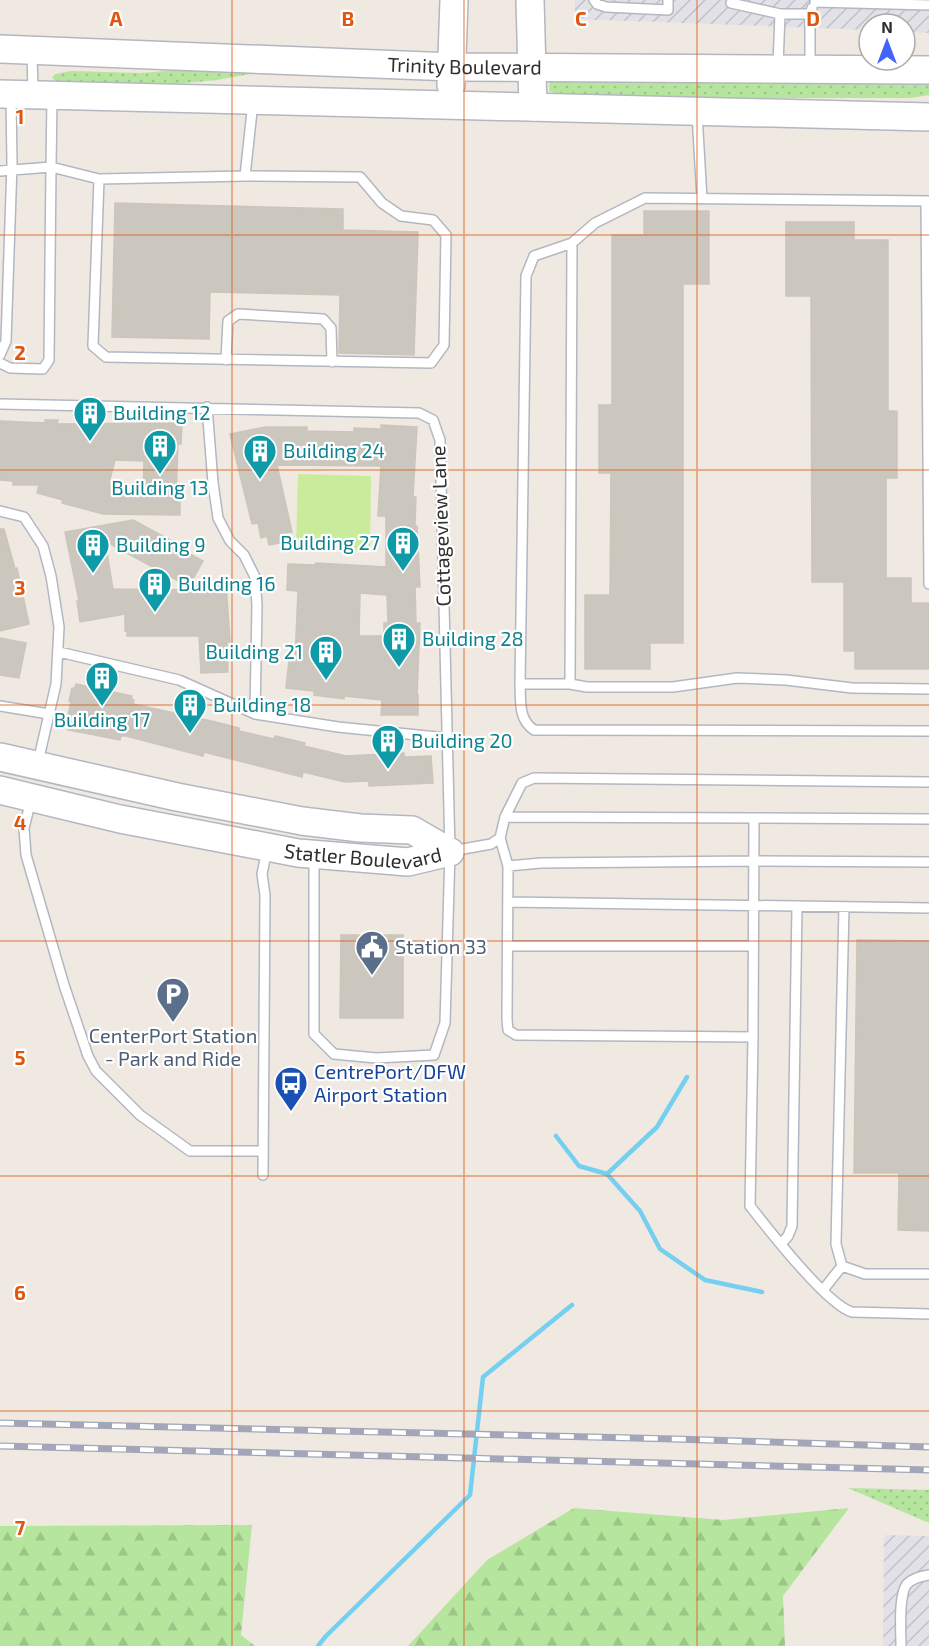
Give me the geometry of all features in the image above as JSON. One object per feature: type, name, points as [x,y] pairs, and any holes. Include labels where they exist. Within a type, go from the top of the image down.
[{"type":"main road","points":[[451,105],[454,0]]},
{"type":"main road","points":[[530,0],[533,107]]},
{"type":"main road","name":"Trinity Boulevard","points":[[0,49],[452,67],[929,70]]},
{"type":"main road","name":"Trinity Boulevard","points":[[24,95],[929,117]]},
{"type":"main road","name":"Statler Boulevard","points":[[0,757],[177,797],[302,821],[360,828],[412,830],[450,852]]},
{"type":"main road","points":[[32,796],[37,764]]},
{"type":"main road","name":"Statler Boulevard","points":[[0,790],[120,819],[314,854],[408,862],[450,852]]},
{"type":"lane","points":[[594,0],[597,4],[606,7],[668,10],[668,0]]},
{"type":"lane","points":[[810,69],[810,14],[814,1],[929,5]]},
{"type":"lane","points":[[731,3],[780,14],[810,14]]},
{"type":"lane","points":[[778,68],[780,14]]},
{"type":"lane","points":[[0,355],[6,341],[12,171],[32,50]]},
{"type":"lane","points":[[0,363],[10,368],[44,369],[49,360],[51,167],[24,95]]},
{"type":"lane","points":[[245,176],[253,99]]},
{"type":"lane","points":[[697,111],[702,199]]},
{"type":"lane","points":[[0,171],[51,167],[99,179],[245,176],[360,177],[382,203],[401,216],[432,220],[446,235],[444,345],[431,363],[106,357],[93,346],[99,179]]},
{"type":"lane","points":[[929,584],[928,201],[645,198],[595,223],[572,243],[534,256],[526,276],[520,684],[522,718],[526,725],[534,730],[929,731]]},
{"type":"lane","points":[[570,684],[572,243]]},
{"type":"lane","points":[[226,360],[228,321],[238,314],[323,319],[331,328],[332,362]]},
{"type":"lane","name":"Cottageview Lane","points":[[0,404],[419,413],[433,420],[440,440],[450,852],[445,1023],[434,1055],[376,1058],[334,1054],[314,1034],[314,854]]},
{"type":"lane","points":[[207,407],[218,518],[230,541],[244,555],[255,577],[257,605],[255,714]]},
{"type":"lane","points":[[0,511],[24,517],[44,546],[59,627],[56,684],[37,764]]},
{"type":"lane","points":[[59,652],[179,680],[255,714],[338,727],[447,738]]},
{"type":"lane","points":[[520,684],[673,687],[738,678],[786,680],[852,688],[929,689]]},
{"type":"lane","points":[[0,706],[50,714]]},
{"type":"lane","points":[[753,1037],[516,1035],[508,1029],[508,866],[500,838],[505,817],[522,783],[534,778],[929,782]]},
{"type":"lane","points":[[32,796],[24,828],[26,855],[66,993],[88,1056],[96,1071],[140,1115],[190,1151],[264,1151]]},
{"type":"lane","points":[[505,817],[929,819]]},
{"type":"lane","points":[[754,818],[750,1206],[781,1244],[839,1306],[852,1312],[929,1314]]},
{"type":"lane","points":[[450,852],[491,844],[500,838]]},
{"type":"lane","points":[[264,1175],[265,895],[262,874],[267,847]]},
{"type":"lane","points":[[508,866],[541,863],[929,862]]},
{"type":"lane","points":[[509,903],[929,908]]},
{"type":"lane","points":[[781,1244],[788,1236],[792,1226],[797,906]]},
{"type":"lane","points":[[842,1266],[836,1244],[844,907]]},
{"type":"lane","points":[[508,946],[753,946]]},
{"type":"lane","points":[[842,1266],[866,1274],[929,1274]]},
{"type":"lane","points":[[823,1290],[842,1266]]},
{"type":"lane","points":[[901,1646],[902,1598],[907,1585],[918,1577],[929,1575]]},
{"type":"shaded area","points":[[575,0],[929,0],[929,33],[917,32],[917,12],[857,12],[857,30],[575,19]]},
{"type":"shaded area","points":[[884,1535],[929,1536],[929,1646],[883,1646]]},
{"type":"green space","points":[[225,66],[424,75],[256,73],[217,80],[153,86],[59,83],[52,78],[55,74],[71,71],[141,73]]},
{"type":"green space","points":[[550,73],[929,82],[929,95],[911,98],[748,98],[558,94],[549,91]]},
{"type":"green space","points":[[298,474],[371,476],[370,551],[296,548]]},
{"type":"green space","points":[[848,1488],[929,1490],[929,1523]]},
{"type":"green space","points":[[574,1508],[723,1520],[849,1508],[783,1596],[785,1646],[408,1646],[487,1560]]},
{"type":"green space","points":[[252,1525],[241,1635],[255,1646],[0,1646],[0,1526]]},
{"type":"building","points":[[115,203],[343,209],[343,230],[418,232],[414,355],[339,353],[340,295],[210,292],[209,339],[112,337]]},
{"type":"building","points":[[644,211],[709,211],[709,284],[683,284],[683,643],[650,643],[650,669],[585,669],[585,595],[610,595],[611,473],[599,473],[599,405],[612,405],[612,235],[644,235]]},
{"type":"building","points":[[786,222],[854,222],[854,240],[888,240],[888,411],[897,411],[897,478],[886,478],[886,578],[911,578],[911,603],[929,603],[929,669],[855,669],[855,651],[844,651],[844,582],[812,582],[811,296],[786,296]]},
{"type":"building","points":[[45,420],[58,420],[57,424],[182,423],[181,444],[178,444],[176,495],[180,495],[180,515],[103,514],[62,503],[63,500],[37,493],[39,485],[13,485],[13,481],[0,480],[0,421],[45,423]],"holes":[[[115,460],[144,461],[143,493],[109,483]]]},
{"type":"building","points":[[381,425],[417,427],[413,497],[416,497],[415,526],[417,526],[420,587],[415,587],[416,623],[420,623],[418,715],[381,715],[382,700],[344,696],[344,699],[314,695],[314,691],[286,688],[289,660],[295,660],[298,591],[287,590],[288,564],[315,565],[316,563],[386,567],[386,516],[378,516],[381,466],[277,465],[292,532],[284,533],[286,542],[269,545],[267,536],[261,538],[258,523],[252,524],[230,434],[265,427],[307,427],[307,431],[354,432],[354,428],[381,429]],"holes":[[[360,593],[387,595],[388,623],[384,623],[384,636],[359,636]]]},
{"type":"building","points":[[133,520],[187,549],[186,552],[203,561],[190,584],[226,583],[230,642],[227,642],[228,672],[201,673],[199,636],[127,636],[125,614],[80,622],[77,601],[79,601],[65,532]],"holes":[[[105,541],[196,590],[113,589]]]},
{"type":"building","points":[[0,529],[4,529],[15,569],[17,568],[29,624],[0,631]]},
{"type":"building","points":[[0,638],[26,643],[19,678],[0,675]]},
{"type":"building","points":[[76,684],[132,696],[133,704],[216,722],[239,728],[239,731],[274,739],[275,736],[305,743],[304,746],[346,756],[404,753],[404,757],[431,756],[433,783],[369,786],[367,781],[345,782],[303,772],[302,777],[204,752],[203,756],[126,736],[121,736],[120,740],[68,730],[69,725],[66,725],[71,702],[69,701],[72,688],[75,688]]},
{"type":"building","name":"Station 33","points":[[341,935],[403,935],[403,1018],[340,1018]]},
{"type":"building","points":[[857,940],[929,941],[929,1231],[898,1230],[899,1173],[854,1173]]},
{"type":"waterway","points":[[607,1174],[657,1127],[687,1077]]},
{"type":"waterway","points":[[556,1136],[579,1166],[607,1174],[640,1211],[660,1249],[705,1280],[762,1292]]},
{"type":"waterway","points":[[318,1646],[470,1495],[483,1377],[572,1305]]},
{"type":"railway","points":[[0,1423],[929,1447]]},
{"type":"railway","points":[[0,1446],[929,1470]]},
{"type":"place","name":"Building 12","points":[[90,442]]},
{"type":"place","name":"Building 13","points":[[160,475]]},
{"type":"place","name":"Building 24","points":[[260,480]]},
{"type":"place","name":"Building 27","points":[[403,572]]},
{"type":"place","name":"Building 9","points":[[93,574]]},
{"type":"place","name":"Building 16","points":[[155,613]]},
{"type":"place","name":"Building 28","points":[[399,668]]},
{"type":"place","name":"Building 21","points":[[326,681]]},
{"type":"place","name":"Building 17","points":[[102,707]]},
{"type":"place","name":"Building 18","points":[[190,734]]},
{"type":"place","name":"Building 20","points":[[388,770]]},
{"type":"place","name":"Station 33","points":[[372,976]]},
{"type":"place","name":"CenterPort Station - Park and Ride","points":[[173,1023]]},
{"type":"place","name":"CentrePort/DFW Airport Station","points":[[291,1112]]}]
